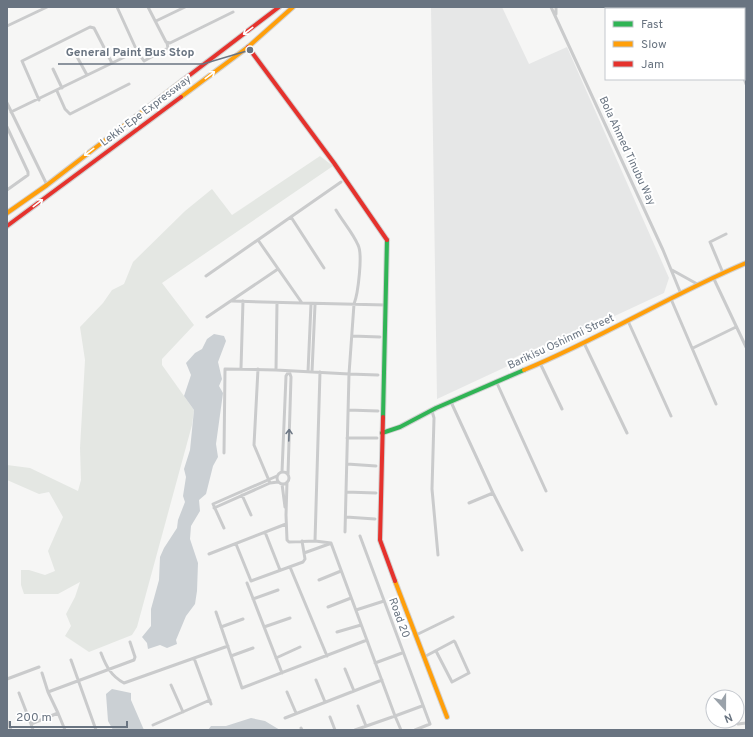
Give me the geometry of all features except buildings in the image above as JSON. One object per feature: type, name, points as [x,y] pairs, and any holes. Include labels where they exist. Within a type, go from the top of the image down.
[{"type":"main road","name":"Lekki-Epe Expressway","points":[[7,213],[279,7]]},
{"type":"main road","name":"Lekki-Epe Expressway","points":[[7,226],[248,47],[293,7]]},
{"type":"main road","points":[[248,47],[386,238],[386,305],[380,540],[448,717]]},
{"type":"main road","name":"Barikisu Oshinmi Street","points":[[382,433],[397,429],[432,410],[496,381],[540,364],[549,358],[584,343],[713,277],[746,263]]},
{"type":"street","points":[[7,26],[47,7]]},
{"type":"street","points":[[118,7],[137,51],[144,61],[168,48],[148,7]]},
{"type":"street","points":[[156,21],[185,7]]},
{"type":"street","name":"Bola Ahmed Tinubu Way","points":[[552,7],[672,270],[681,294]]},
{"type":"street","points":[[556,7],[556,16]]},
{"type":"street","points":[[166,42],[172,42],[233,12]]},
{"type":"street","points":[[39,100],[22,61],[86,29],[94,28],[112,64]]},
{"type":"street","points":[[12,112],[137,51]]},
{"type":"street","points":[[76,55],[87,75]]},
{"type":"street","points":[[53,69],[62,88]]},
{"type":"street","points":[[57,91],[65,109],[70,114],[129,84]]},
{"type":"street","points":[[7,103],[47,184]]},
{"type":"street","points":[[7,127],[28,172],[28,175],[7,190]]},
{"type":"street","points":[[206,276],[341,182]]},
{"type":"street","points":[[336,210],[359,246],[357,296],[354,304],[349,374],[345,532]]},
{"type":"street","points":[[291,217],[324,268]]},
{"type":"street","points":[[723,273],[710,242],[726,234]]},
{"type":"street","points":[[258,240],[302,303]]},
{"type":"street","points":[[207,317],[278,269]]},
{"type":"street","points":[[672,270],[699,284]]},
{"type":"street","points":[[713,277],[746,347]]},
{"type":"street","points":[[671,299],[716,404]]},
{"type":"street","points":[[232,301],[302,303],[313,305],[386,305]]},
{"type":"street","points":[[241,368],[243,301]]},
{"type":"street","points":[[276,370],[277,302]]},
{"type":"street","points":[[310,372],[313,305]]},
{"type":"street","points":[[628,321],[671,416]]},
{"type":"street","points":[[693,348],[736,327]]},
{"type":"street","points":[[352,336],[380,337]]},
{"type":"street","points":[[584,343],[627,433]]},
{"type":"street","points":[[540,364],[562,409]]},
{"type":"street","points":[[224,453],[224,371],[226,368],[378,376]]},
{"type":"street","points":[[258,369],[254,445],[270,483]]},
{"type":"street","points":[[214,506],[240,492],[277,476],[282,472],[286,376],[289,371]]},
{"type":"street","points":[[289,371],[291,377],[289,478],[287,482],[286,515],[288,541],[315,541],[331,543]]},
{"type":"street","points":[[315,541],[320,372]]},
{"type":"street","points":[[496,381],[546,491]]},
{"type":"street","points":[[451,402],[493,493],[522,550]]},
{"type":"street","points":[[348,410],[378,411]]},
{"type":"street","points":[[432,410],[434,418],[432,489],[438,555]]},
{"type":"street","points":[[347,438],[377,438]]},
{"type":"street","points":[[347,464],[376,466]]},
{"type":"street","points":[[282,472],[288,474]]},
{"type":"street","points":[[277,476],[280,483],[286,515]]},
{"type":"street","points":[[214,506],[242,496],[270,483],[287,482]]},
{"type":"street","points":[[240,492],[251,515]]},
{"type":"street","points":[[346,492],[376,493]]},
{"type":"street","points":[[469,503],[493,493]]},
{"type":"street","points":[[214,506],[224,528]]},
{"type":"street","points":[[346,516],[375,519]]},
{"type":"street","points":[[209,554],[286,524]]},
{"type":"street","points":[[265,532],[280,570]]},
{"type":"street","name":"Road 20","points":[[360,536],[402,653],[430,724],[415,730]]},
{"type":"street","points":[[236,544],[252,581],[304,561],[302,541]]},
{"type":"street","points":[[304,553],[331,543]]},
{"type":"street","points":[[331,543],[401,730]]},
{"type":"street","points":[[290,567],[327,656]]},
{"type":"street","points":[[319,580],[341,571]]},
{"type":"street","points":[[247,582],[282,673]]},
{"type":"street","points":[[253,599],[278,590]]},
{"type":"street","points":[[328,607],[351,598]]},
{"type":"street","points":[[356,610],[384,601]]},
{"type":"street","points":[[216,612],[242,688],[367,640]]},
{"type":"street","points":[[416,635],[452,617]]},
{"type":"street","points":[[264,627],[290,618]]},
{"type":"street","points":[[221,627],[244,619]]},
{"type":"street","points":[[337,632],[361,625]]},
{"type":"street","points":[[48,692],[134,660],[135,657],[130,642]]},
{"type":"street","points":[[424,657],[436,651],[455,642],[469,673],[452,682],[436,651]]},
{"type":"street","points":[[101,653],[108,670],[118,680],[124,683],[228,646]]},
{"type":"street","points":[[276,658],[300,647]]},
{"type":"street","points":[[231,656],[254,648]]},
{"type":"street","points":[[375,663],[402,653]]},
{"type":"street","points":[[152,725],[182,712],[211,702],[194,658]]},
{"type":"street","points":[[70,660],[96,730]]},
{"type":"street","points":[[7,680],[39,667]]},
{"type":"street","points":[[345,669],[354,691]]},
{"type":"street","points":[[42,673],[48,692],[65,730]]},
{"type":"street","points":[[316,680],[325,702]]},
{"type":"street","points":[[285,718],[382,680]]},
{"type":"street","points":[[171,685],[182,712]]},
{"type":"street","points":[[287,692],[296,713]]},
{"type":"street","points":[[19,693],[33,730]]},
{"type":"street","points":[[358,706],[366,726]]},
{"type":"street","points":[[355,730],[422,706]]},
{"type":"street","points":[[31,724],[58,713]]},
{"type":"street","points":[[330,717],[335,730]]},
{"type":"street","points":[[7,721],[11,730]]},
{"type":"shaded area","points":[[431,7],[502,7],[529,64],[567,47],[669,278],[664,293],[606,320],[600,318],[591,323],[589,328],[526,357],[520,355],[512,359],[510,365],[437,399]]},
{"type":"shaded area","points":[[320,156],[333,166],[162,283],[194,325],[162,359],[162,365],[194,410],[192,425],[137,627],[132,635],[89,652],[65,636],[71,626],[66,614],[75,597],[80,582],[58,594],[24,594],[21,585],[21,570],[29,570],[45,575],[55,571],[48,551],[63,517],[49,492],[39,494],[7,480],[7,465],[30,468],[78,491],[81,480],[80,448],[85,360],[80,327],[103,303],[112,290],[124,284],[133,262],[185,211],[212,189],[232,215]]},
{"type":"shaded area","points":[[214,334],[224,336],[226,341],[218,362],[222,379],[219,386],[223,393],[216,444],[218,457],[213,466],[206,494],[199,500],[200,511],[191,526],[190,539],[198,563],[195,604],[186,616],[176,640],[177,644],[167,648],[160,645],[148,649],[147,643],[142,637],[151,626],[151,609],[159,580],[160,557],[177,528],[178,520],[185,502],[183,496],[186,477],[184,469],[190,450],[194,410],[184,396],[191,375],[186,363],[195,353],[202,349],[207,339]]},
{"type":"shaded area","points":[[112,689],[131,693],[131,700],[144,730],[113,730],[108,721],[106,694]]},
{"type":"shaded area","points":[[251,718],[265,721],[280,730],[208,730],[211,726],[226,726]]},
{"type":"traffic: fast","points":[[383,417],[387,240]]},
{"type":"traffic: fast","points":[[382,433],[400,427],[436,408],[524,370]]},
{"type":"traffic: slow","points":[[181,97],[248,47],[293,7]]},
{"type":"traffic: slow","points":[[7,213],[47,185],[182,81]]},
{"type":"traffic: slow","points":[[524,370],[580,345],[690,289],[746,263]]},
{"type":"traffic: slow","points":[[395,581],[447,717]]},
{"type":"traffic: jam","points":[[182,81],[279,7]]},
{"type":"traffic: jam","points":[[248,47],[334,163],[387,240]]},
{"type":"traffic: jam","points":[[7,226],[181,97]]},
{"type":"traffic: jam","points":[[383,417],[380,540],[395,581]]},
{"type":"place","name":"General Paint Bus Stop","points":[[250,50]]}]
